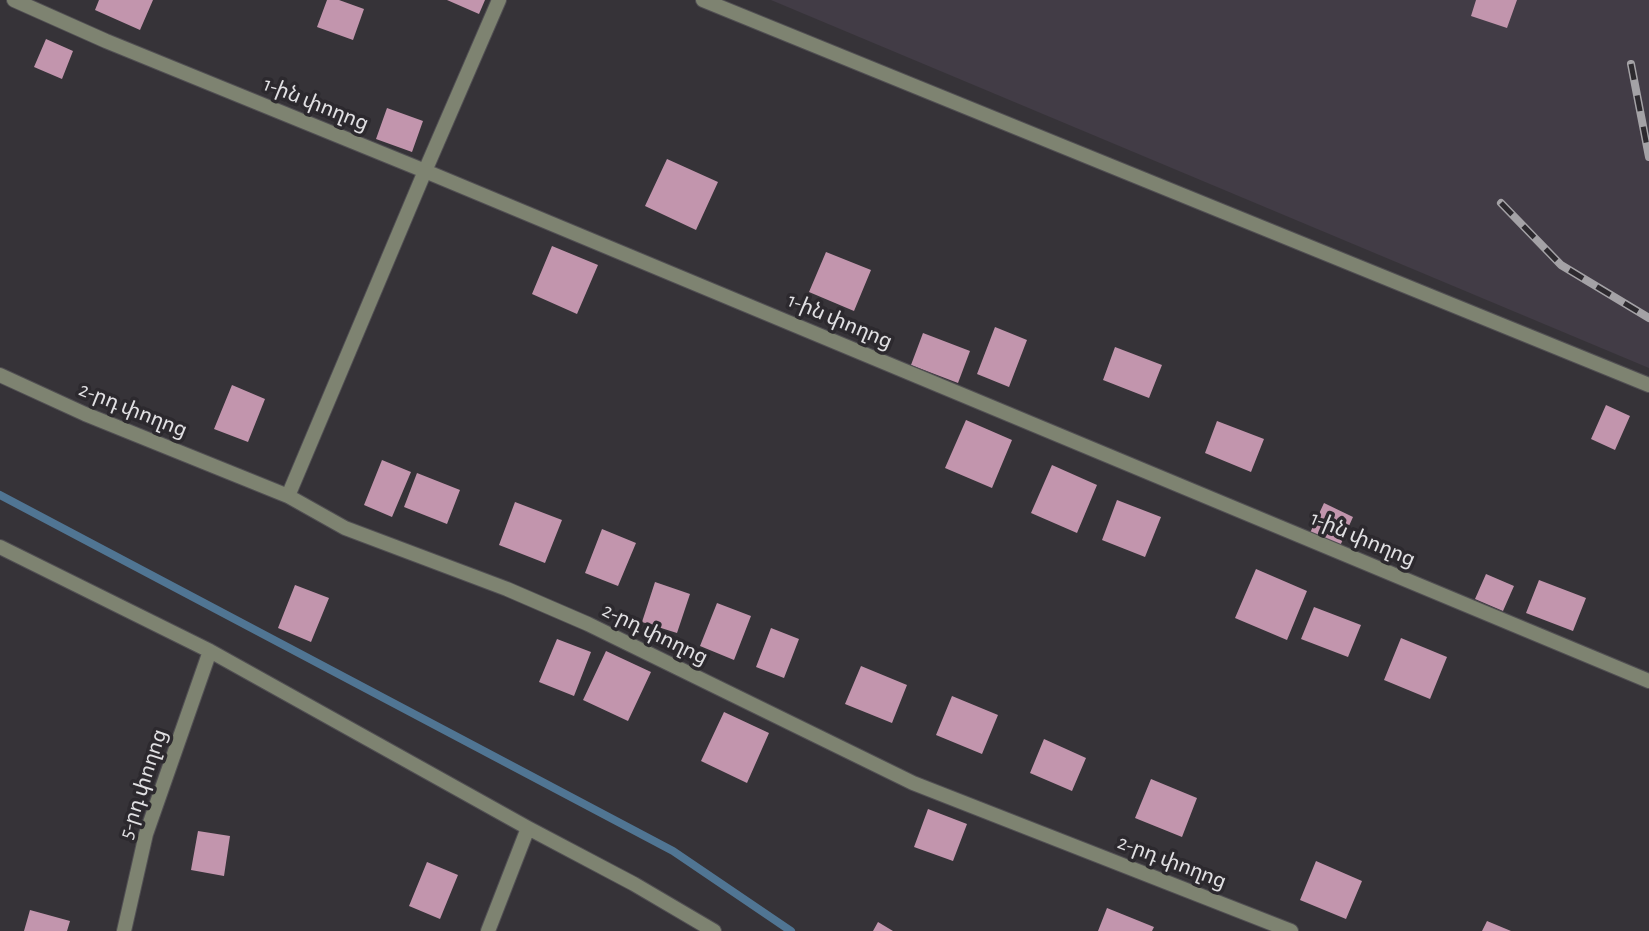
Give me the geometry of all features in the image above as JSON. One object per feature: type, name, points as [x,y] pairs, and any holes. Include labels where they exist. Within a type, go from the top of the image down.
[{"type":"street","name":"1-ին փողոց","points":[[14,0],[106,41],[425,171],[1649,681]]},
{"type":"street","points":[[288,496],[499,0]]},
{"type":"street","points":[[703,0],[1649,385]]},
{"type":"street","name":"2-րդ փողոց","points":[[0,375],[85,414],[288,496],[345,528],[507,589],[588,624],[913,783],[1291,931]]},
{"type":"street","points":[[0,547],[210,652],[634,884],[714,931]]},
{"type":"street","name":"5-րդ փողոց","points":[[124,931],[146,834],[210,652]]},
{"type":"street","points":[[488,931],[528,828]]},
{"type":"shaded area","points":[[771,0],[1649,0],[1649,368]]},
{"type":"building","points":[[99,0],[153,0],[140,30],[95,10]]},
{"type":"building","points":[[327,0],[339,0],[364,9],[353,40],[317,27]]},
{"type":"building","points":[[447,0],[485,0],[479,14]]},
{"type":"building","points":[[1476,0],[1517,0],[1507,28],[1471,16]]},
{"type":"building","points":[[46,39],[73,51],[62,79],[34,67]]},
{"type":"building","points":[[387,108],[423,121],[412,152],[376,139]]},
{"type":"building","points":[[667,159],[718,182],[696,230],[645,206]]},
{"type":"building","points":[[552,246],[598,265],[577,314],[532,294]]},
{"type":"building","points":[[826,252],[871,270],[854,311],[809,292]]},
{"type":"building","points":[[995,327],[1027,340],[1009,387],[977,374]]},
{"type":"building","points":[[923,333],[970,351],[958,383],[911,365]]},
{"type":"building","points":[[1115,347],[1162,365],[1149,398],[1103,380]]},
{"type":"building","points":[[232,385],[265,399],[248,442],[214,429]]},
{"type":"building","points":[[1606,405],[1630,416],[1615,450],[1591,439]]},
{"type":"building","points":[[966,420],[1012,440],[992,488],[945,468]]},
{"type":"building","points":[[1217,421],[1264,439],[1251,472],[1205,453]]},
{"type":"building","points":[[382,460],[411,472],[392,517],[364,505]]},
{"type":"building","points":[[1052,465],[1097,485],[1077,533],[1031,513]]},
{"type":"building","points":[[417,473],[460,490],[447,524],[404,507]]},
{"type":"building","points":[[1117,500],[1161,517],[1145,557],[1102,540]]},
{"type":"building","points":[[515,502],[562,520],[545,563],[499,545]]},
{"type":"building","points":[[1324,503],[1353,517],[1340,546],[1310,533]]},
{"type":"building","points":[[602,529],[636,543],[618,586],[585,573]]},
{"type":"building","points":[[1256,569],[1307,591],[1287,640],[1235,618]]},
{"type":"building","points":[[1486,574],[1514,586],[1503,611],[1475,599]]},
{"type":"building","points":[[1539,580],[1586,598],[1573,631],[1526,613]]},
{"type":"building","points":[[655,582],[690,594],[677,633],[642,622]]},
{"type":"building","points":[[295,585],[329,598],[311,642],[278,628]]},
{"type":"building","points":[[717,603],[751,616],[734,660],[700,646]]},
{"type":"building","points":[[1314,607],[1361,625],[1348,657],[1301,639]]},
{"type":"building","points":[[771,628],[799,639],[784,678],[756,667]]},
{"type":"building","points":[[1401,638],[1447,657],[1430,699],[1384,680]]},
{"type":"building","points":[[557,639],[591,652],[574,696],[539,682]]},
{"type":"building","points":[[606,651],[651,672],[628,721],[583,700]]},
{"type":"building","points":[[861,666],[907,685],[892,723],[845,704]]},
{"type":"building","points":[[952,696],[998,715],[982,754],[936,735]]},
{"type":"building","points":[[724,712],[769,733],[747,783],[701,761]]},
{"type":"building","points":[[1044,739],[1086,758],[1072,791],[1030,773]]},
{"type":"building","points":[[1151,779],[1197,798],[1182,837],[1135,818]]},
{"type":"building","points":[[928,809],[967,824],[953,861],[914,847]]},
{"type":"building","points":[[198,831],[230,836],[224,876],[191,870]]},
{"type":"building","points":[[1316,861],[1362,881],[1346,919],[1300,900]]},
{"type":"building","points":[[427,862],[458,875],[440,919],[409,906]]},
{"type":"building","points":[[1107,908],[1154,927],[1152,931],[1098,931]]},
{"type":"building","points":[[30,910],[70,921],[67,931],[24,931]]},
{"type":"building","points":[[1487,921],[1511,931],[1482,931]]},
{"type":"building","points":[[878,922],[893,931],[873,931]]},
{"type":"waterway","points":[[0,495],[673,851],[791,931]]},
{"type":"railway","points":[[1631,64],[1649,157]]},
{"type":"railway","points":[[1501,203],[1561,265],[1649,318]]}]
